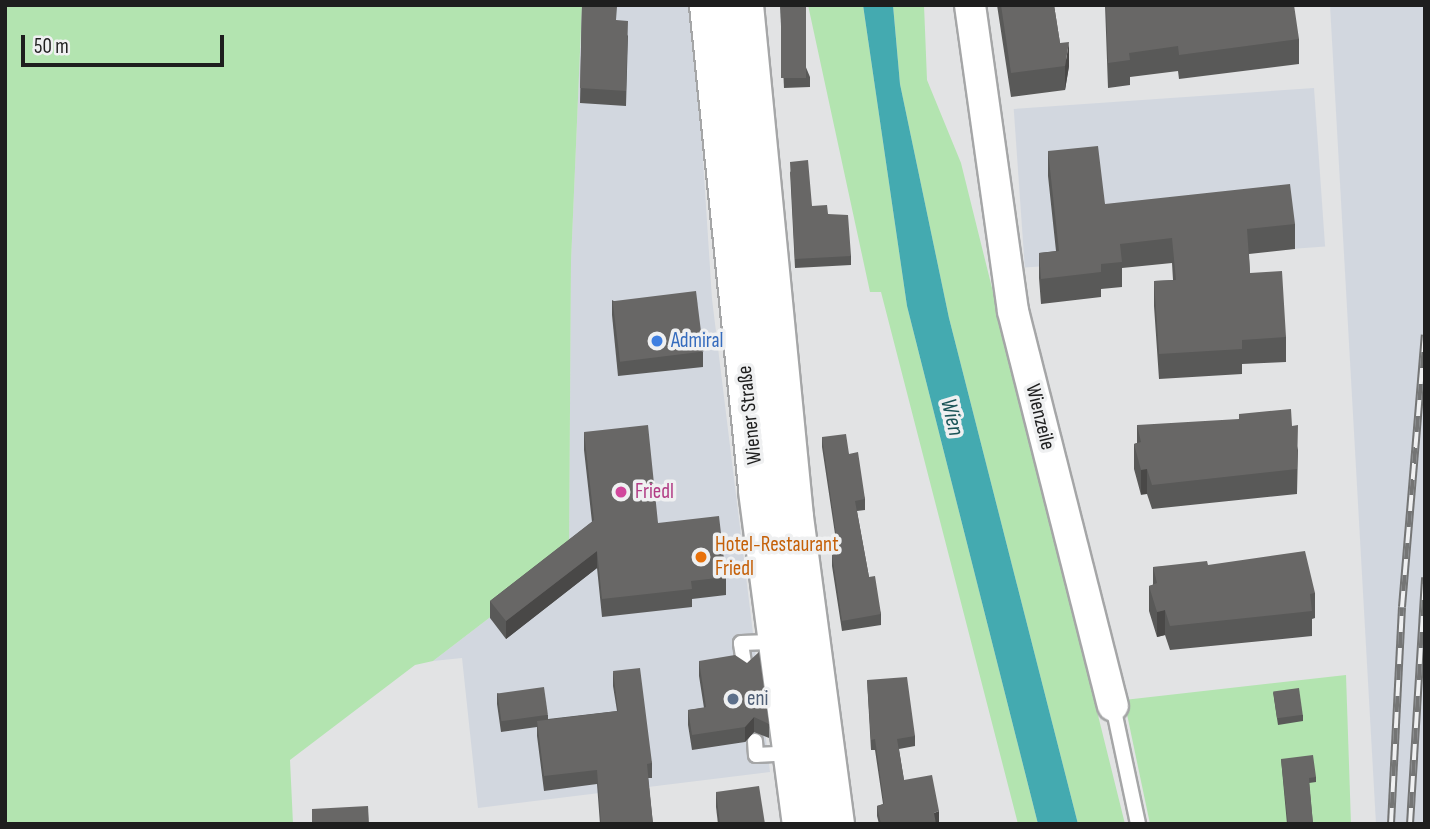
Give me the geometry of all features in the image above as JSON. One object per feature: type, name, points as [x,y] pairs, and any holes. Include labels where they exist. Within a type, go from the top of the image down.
[{"type":"main road","name":"Wiener Straße","points":[[709,5],[793,640],[835,824]]},
{"type":"main road","name":"Wiener Straße","points":[[744,5],[778,366],[793,640],[792,753],[802,824]]},
{"type":"street","name":"Wienzeile","points":[[970,5],[1013,311],[1113,706]]},
{"type":"lane","points":[[745,669],[741,643],[793,640]]},
{"type":"lane","name":"Wienzeile","points":[[1113,706],[1138,824]]},
{"type":"lane","points":[[755,741],[756,755],[792,753]]},
{"type":"shaded area","points":[[582,5],[693,5],[712,299],[770,772],[478,808],[462,658],[433,661],[569,557],[571,262]]},
{"type":"shaded area","points":[[1330,5],[1425,5],[1425,824],[1376,824]]},
{"type":"shaded area","points":[[1314,88],[1325,247],[1025,268],[1014,109]]},
{"type":"green space","points":[[5,5],[582,5],[571,262],[569,557],[433,661],[415,665],[290,760],[293,824],[5,824]]},
{"type":"green space","points":[[808,5],[863,5],[907,306],[1038,824],[1018,824],[881,292],[870,292]]},
{"type":"green space","points":[[893,5],[924,5],[927,80],[961,163],[1125,824],[1078,824],[949,318],[900,84]]},
{"type":"green space","points":[[1346,675],[1351,824],[1150,824],[1124,700]]},
{"type":"water","name":"Wien","points":[[863,5],[893,5],[900,84],[949,318],[1078,824],[1038,824],[907,306]]},
{"type":"building","points":[[582,5],[616,5],[616,20],[628,21],[626,91],[580,88]]},
{"type":"building","points":[[781,5],[806,5],[806,78],[781,78]]},
{"type":"building","points":[[1001,5],[1054,5],[1060,43],[1069,42],[1065,66],[1011,73]]},
{"type":"building","points":[[1106,5],[1294,5],[1299,39],[1179,55],[1178,46],[1129,53],[1130,60],[1108,63]]},
{"type":"building","points":[[1098,146],[1105,204],[1290,184],[1295,224],[1247,229],[1250,273],[1282,271],[1286,337],[1242,340],[1242,349],[1159,354],[1154,281],[1176,280],[1172,238],[1120,244],[1122,262],[1101,264],[1101,272],[1041,279],[1039,253],[1059,251],[1048,151]]},
{"type":"building","points":[[808,160],[812,206],[827,205],[828,214],[848,215],[851,256],[795,259],[790,162]]},
{"type":"building","name":"Admiral","points":[[696,291],[703,352],[620,362],[613,301]]},
{"type":"building","points":[[1291,409],[1292,426],[1298,425],[1297,469],[1152,485],[1147,469],[1141,470],[1134,444],[1141,442],[1137,425],[1239,419],[1239,414]]},
{"type":"building","name":"Friedl","points":[[648,425],[658,523],[719,516],[726,577],[691,581],[692,589],[602,599],[597,551],[506,621],[490,601],[594,520],[584,432]]},
{"type":"building","points":[[846,434],[849,454],[858,452],[865,499],[855,501],[869,577],[875,576],[881,614],[842,621],[832,555],[839,554],[822,437]]},
{"type":"building","points":[[1305,551],[1315,593],[1310,594],[1312,611],[1170,626],[1165,610],[1157,612],[1149,586],[1157,583],[1153,567],[1207,561],[1208,565]]},
{"type":"building","name":"eni","points":[[759,652],[769,724],[754,717],[745,727],[692,735],[688,710],[706,707],[699,661],[735,655],[747,663]]},
{"type":"building","points":[[640,668],[652,763],[647,764],[653,824],[601,824],[597,770],[544,776],[537,721],[618,711],[613,671]]},
{"type":"building","points":[[907,677],[915,736],[897,739],[904,780],[932,775],[939,811],[934,813],[936,824],[881,824],[877,806],[884,804],[875,739],[871,740],[867,680]]},
{"type":"building","points":[[544,687],[548,715],[501,721],[497,694]]},
{"type":"building","points":[[1299,688],[1303,715],[1277,718],[1273,692]]},
{"type":"building","points":[[1313,755],[1316,777],[1309,778],[1313,824],[1288,824],[1281,759]]},
{"type":"building","points":[[759,786],[765,824],[720,824],[716,792]]},
{"type":"building","points":[[368,806],[369,824],[312,824],[312,809]]},
{"type":"railway","points":[[1391,824],[1402,607],[1425,335]]},
{"type":"railway","points":[[1410,824],[1425,577]]},
{"type":"place","name":"Admiral","points":[[657,341]]},
{"type":"place","name":"Friedl","points":[[621,492]]},
{"type":"place","name":"Hotel-Restaurant Friedl","points":[[701,557]]},
{"type":"place","name":"eni","points":[[733,699]]}]
